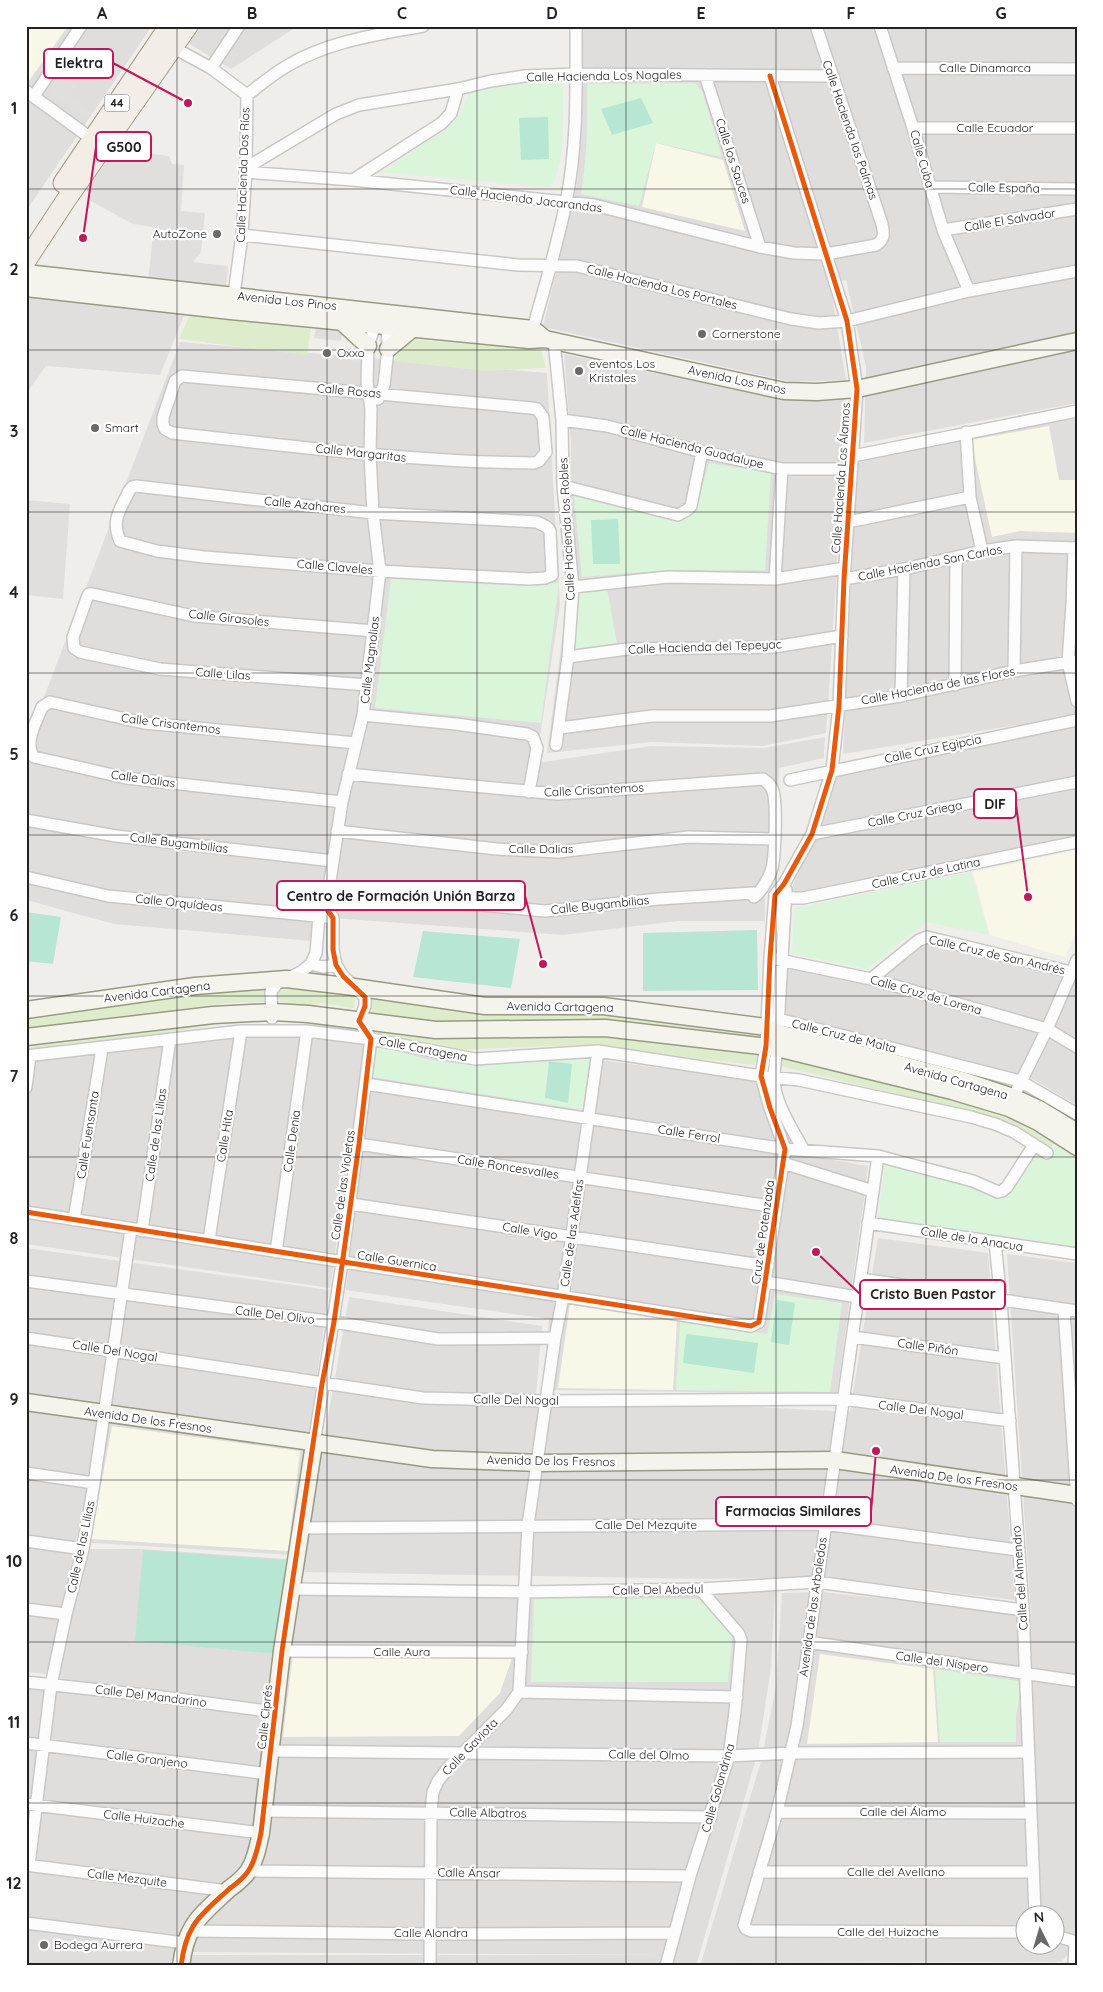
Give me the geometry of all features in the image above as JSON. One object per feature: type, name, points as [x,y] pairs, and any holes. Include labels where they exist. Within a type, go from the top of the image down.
[{"type":"main road","name":"44","points":[[26,238],[169,26]]},
{"type":"main road","name":"44","points":[[26,261],[66,200],[188,26]]},
{"type":"street","points":[[81,26],[30,93],[92,139]]},
{"type":"street","points":[[211,68],[239,26]]},
{"type":"street","points":[[246,95],[287,66],[320,50],[353,39],[423,26]]},
{"type":"street","points":[[540,337],[550,266],[567,202],[573,150],[576,26]]},
{"type":"street","name":"Calle Hacienda las Palmas","points":[[816,26],[884,235]]},
{"type":"street","name":"Calle Cuba","points":[[880,26],[914,128],[943,230],[969,290]]},
{"type":"street","name":"Calle Hacienda Dos Ríos","points":[[174,48],[211,68],[246,95],[246,170],[242,235],[232,303]]},
{"type":"street","name":"Calle Dinamarca","points":[[893,68],[1077,69]]},
{"type":"street","name":"Calle Hacienda Los Nogales","points":[[246,170],[336,114],[359,105],[458,89],[490,81],[525,76],[576,74],[831,76]]},
{"type":"street","name":"Calle los Sauces","points":[[705,75],[760,247]]},
{"type":"street","name":"Calle Hacienda Los Álamos","points":[[770,76],[847,322],[857,388],[844,574],[839,706],[832,770],[812,834],[784,884],[780,896]]},
{"type":"street","points":[[353,180],[442,123],[451,113],[458,89]]},
{"type":"street","name":"Calle Ecuador","points":[[914,128],[1077,128]]},
{"type":"street","name":"Calle Hacienda Jacarandas","points":[[246,170],[594,205],[760,247],[794,253],[826,254],[876,245],[882,241],[884,235]]},
{"type":"street","name":"Calle España","points":[[931,188],[1077,189]]},
{"type":"street","name":"Calle El Salvador","points":[[943,230],[1077,210]]},
{"type":"street","name":"Calle Hacienda Los Portales","points":[[242,235],[518,265],[577,266],[819,323],[847,322],[969,290],[1077,271]]},
{"type":"street","name":"Avenida Los Pinos","points":[[26,273],[232,303],[342,322],[382,319],[412,329],[540,337]]},
{"type":"street","name":"Avenida Los Pinos","points":[[26,288],[232,303],[540,337],[784,391],[817,392],[857,388],[1077,341]]},
{"type":"street","name":"Calle Magnolias","points":[[310,964],[316,953],[326,914],[342,802],[363,715],[374,631],[380,571],[373,512],[370,454],[372,409],[368,393],[368,353],[382,319]]},
{"type":"street","name":"Calle Magnolias","points":[[372,409],[384,385],[387,356],[382,319]]},
{"type":"street","points":[[342,322],[368,353],[387,356],[412,329]]},
{"type":"street","name":"Calle Hacienda los Robles","points":[[540,337],[562,420],[563,486],[573,588],[568,657],[560,728],[556,745]]},
{"type":"street","name":"Calle Rosas","points":[[172,433],[165,429],[163,417],[175,381],[182,376],[537,409],[543,417],[546,452]]},
{"type":"street","points":[[853,456],[1077,411]]},
{"type":"street","name":"Calle Hacienda Guadalupe","points":[[562,420],[607,426],[702,452],[782,469],[852,470]]},
{"type":"street","points":[[966,432],[970,497],[982,551]]},
{"type":"street","name":"Calle Margaritas","points":[[172,433],[474,463],[534,464],[546,452]]},
{"type":"street","points":[[563,486],[678,515],[690,506],[702,452]]},
{"type":"street","points":[[775,579],[782,469]]},
{"type":"street","name":"Calle Azahares","points":[[120,541],[115,527],[116,519],[129,491],[132,487],[136,486],[373,512],[537,522],[547,526],[550,531],[552,575]]},
{"type":"street","points":[[848,522],[970,497]]},
{"type":"street","name":"Calle Claveles","points":[[120,541],[157,551],[380,571],[529,579],[545,578],[552,575]]},
{"type":"street","points":[[1014,671],[1016,546]]},
{"type":"street","name":"Calle Hacienda San Carlos","points":[[573,588],[668,577],[775,579],[844,574],[904,569],[982,551],[1016,546],[1075,548]]},
{"type":"street","points":[[1075,548],[1075,605],[1072,661],[1077,701]]},
{"type":"street","points":[[955,685],[956,558]]},
{"type":"street","points":[[901,696],[904,569]]},
{"type":"street","name":"Calle Girasoles","points":[[80,652],[74,648],[73,637],[89,594],[194,616],[374,631]]},
{"type":"street","name":"Calle Hacienda del Tepeyac","points":[[568,657],[627,649],[774,647],[842,636]]},
{"type":"street","name":"Calle Lilas","points":[[80,652],[160,669],[367,685]]},
{"type":"street","name":"Calle Hacienda de las Flores","points":[[560,728],[652,716],[770,716],[901,696],[1014,671],[1072,661]]},
{"type":"street","name":"Calle Crisantemos","points":[[34,756],[30,752],[29,744],[42,707],[50,702],[144,723],[356,743]]},
{"type":"street","points":[[363,715],[456,724],[527,734],[532,737],[537,748],[529,792]]},
{"type":"street","name":"Calle Cruz Egipcia","points":[[790,780],[1077,720]]},
{"type":"street","name":"Calle Dalias","points":[[34,756],[126,778],[342,802]]},
{"type":"street","name":"Calle Crisantemos","points":[[348,774],[558,794],[763,779],[771,785],[774,793],[775,839]]},
{"type":"street","name":"Calle Cruz Griega","points":[[812,834],[1077,782]]},
{"type":"street","name":"Calle Bugambilias","points":[[26,820],[116,836],[333,861]]},
{"type":"street","name":"Calle Dalias","points":[[337,831],[497,849],[558,852],[688,837],[775,839]]},
{"type":"street","name":"Calle Bugambilias","points":[[328,890],[545,911],[659,899],[752,893],[754,897],[761,891],[773,865],[775,839]]},
{"type":"street","name":"Calle Cruz de Latina","points":[[780,896],[802,898],[1077,842]]},
{"type":"street","name":"Calle Orquídeas","points":[[26,877],[108,896],[326,914]]},
{"type":"street","points":[[780,896],[775,960],[773,1035],[775,1089],[784,1112],[803,1149]]},
{"type":"street","name":"Calle Magnolias","points":[[326,914],[336,965]]},
{"type":"street","name":"Calle Cruz de San Andrés","points":[[871,979],[919,940],[927,936],[1074,974]]},
{"type":"street","name":"Calle Cruz de Lorena","points":[[775,960],[871,979],[1046,1029],[1077,1047]]},
{"type":"street","points":[[1011,1103],[1020,1081],[1074,974],[1077,960]]},
{"type":"street","points":[[271,1030],[273,1012],[272,991],[278,983],[301,972],[310,964],[323,967],[336,965],[343,976],[365,997],[365,1006],[360,1021],[371,1039]]},
{"type":"street","name":"Avenida Cartagena","points":[[26,1010],[195,986],[286,979],[485,1006],[603,1006],[773,1035],[965,1081],[1011,1103],[1077,1147]]},
{"type":"street","name":"Avenida Cartagena","points":[[26,1037],[213,1015],[273,1012],[308,1014],[436,1030],[606,1028],[773,1035]]},
{"type":"street","name":"Calle Cartagena","points":[[28,1056],[102,1049],[241,1031],[307,1030],[371,1039],[474,1059],[598,1051],[761,1076]]},
{"type":"street","name":"Calle Denia","points":[[276,1252],[307,1030]]},
{"type":"street","name":"Calle Hita","points":[[208,1240],[241,1031]]},
{"type":"street","points":[[773,1035],[761,1076],[767,1100],[785,1149]]},
{"type":"street","name":"Calle Cruz de Malta","points":[[773,1035],[1020,1081],[1077,1114]]},
{"type":"street","name":"Calle de las Lilias","points":[[28,1865],[31,1805],[43,1745],[51,1685],[82,1549],[105,1414],[122,1295],[136,1230],[170,1039]]},
{"type":"street","name":"Calle de las Violetas","points":[[314,1444],[351,1204],[371,1039]]},
{"type":"street","name":"Calle Fuensanta","points":[[74,1220],[102,1049]]},
{"type":"street","name":"Calle de las Adelfas","points":[[524,1592],[528,1526],[598,1051]]},
{"type":"street","points":[[26,1087],[28,1056]]},
{"type":"street","points":[[761,1076],[799,1080],[971,1117],[1014,1132],[1047,1154]]},
{"type":"street","name":"Calle Ferrol","points":[[366,1084],[785,1149],[878,1156],[973,1181],[998,1192],[1007,1187],[1034,1145]]},
{"type":"street","name":"Avenida Cartagena","points":[[1011,1103],[1041,1110],[1077,1132]]},
{"type":"street","name":"Calle Roncesvalles","points":[[359,1144],[776,1207]]},
{"type":"street","name":"Cruz de Potenzada","points":[[760,1318],[785,1149]]},
{"type":"street","name":"Avenida de las Arboledas","points":[[751,1931],[746,1929],[744,1925],[792,1753],[878,1156]]},
{"type":"street","points":[[784,1162],[873,1191]]},
{"type":"street","name":"Calle Vigo","points":[[351,1204],[768,1266]]},
{"type":"street","name":"Calle Guernica","points":[[26,1212],[751,1326],[757,1324],[760,1318]]},
{"type":"street","name":"Calle de la Anacua","points":[[868,1223],[1077,1254]]},
{"type":"street","name":"Calle del Almendro","points":[[995,1242],[1001,1301],[1023,1610],[1034,1904]]},
{"type":"street","points":[[861,1279],[1077,1311]]},
{"type":"street","name":"Calle Del Olivo","points":[[26,1280],[122,1295],[334,1322],[438,1339],[555,1338]]},
{"type":"street","points":[[766,1282],[858,1296]]},
{"type":"street","points":[[1064,1310],[1072,1368],[1077,1501]]},
{"type":"street","name":"Calle Piñón","points":[[853,1337],[1004,1358]]},
{"type":"street","name":"Calle Del Nogal","points":[[26,1338],[423,1398],[547,1401],[843,1400],[1010,1421]]},
{"type":"street","name":"Avenida De los Fresnos","points":[[26,1402],[314,1444],[432,1459],[538,1463],[835,1460],[1076,1495]]},
{"type":"street","name":"Calle Ciprés","points":[[187,1937],[208,1909],[248,1871],[254,1860],[261,1833],[282,1651],[314,1444]]},
{"type":"street","points":[[26,1473],[94,1483]]},
{"type":"street","name":"Calle Del Mezquite","points":[[302,1528],[825,1524],[1018,1550]]},
{"type":"street","points":[[26,1541],[82,1549]]},
{"type":"street","name":"Calle Del Abedul","points":[[292,1589],[524,1592],[700,1590],[817,1582],[1023,1610]]},
{"type":"street","name":"Calle Golondrina","points":[[666,1966],[690,1876],[729,1756],[736,1697],[739,1634],[700,1590]]},
{"type":"street","points":[[524,1592],[519,1692],[736,1697]]},
{"type":"street","points":[[26,1609],[66,1614]]},
{"type":"street","name":"Calle del Níspero","points":[[808,1642],[1077,1681]]},
{"type":"street","name":"Calle Aura","points":[[282,1651],[522,1652]]},
{"type":"street","name":"Calle Del Mandarino","points":[[26,1682],[155,1696],[275,1712]]},
{"type":"street","name":"Calle Gaviota","points":[[430,1966],[431,1812],[434,1792],[438,1781],[448,1768],[506,1710],[519,1692]]},
{"type":"street","name":"Calle Granjeno","points":[[26,1743],[268,1774]]},
{"type":"street","name":"Calle del Olmo","points":[[271,1751],[729,1756],[792,1753],[1027,1752]]},
{"type":"street","name":"Calle Huizache","points":[[31,1805],[261,1833]]},
{"type":"street","name":"Calle Albatros","points":[[265,1811],[710,1817]]},
{"type":"street","name":"Calle del Álamo","points":[[777,1812],[1030,1813]]},
{"type":"street","name":"Calle Mezquite","points":[[28,1865],[228,1891]]},
{"type":"street","name":"Calle Ánsar","points":[[248,1871],[690,1876]]},
{"type":"street","name":"Calle del Avellano","points":[[759,1872],[1033,1872]]},
{"type":"street","name":"Calle Alondra","points":[[26,1923],[187,1937],[674,1933]]},
{"type":"street","name":"Calle del Huizache","points":[[751,1931],[1016,1932]]},
{"type":"street","points":[[181,1966],[187,1937]]},
{"type":"street","points":[[1074,1966],[1076,1942]]},
{"type":"shaded area","points":[[26,26],[152,26],[26,211]]},
{"type":"shaded area","points":[[26,26],[68,26],[29,81],[26,79]]},
{"type":"shaded area","points":[[199,26],[298,26],[231,69],[188,43]]},
{"type":"shaded area","points":[[583,26],[1077,26],[1077,403],[864,443],[866,367],[846,280],[830,284],[846,380],[792,382],[543,327],[577,184],[581,135]]},
{"type":"shaded area","points":[[61,75],[77,86],[70,97],[89,109],[84,117],[49,93]]},
{"type":"shaded area","points":[[656,143],[723,160],[745,231],[642,207]]},
{"type":"shaded area","points":[[116,149],[169,156],[172,164],[184,165],[181,211],[205,213],[201,252],[193,262],[228,266],[226,289],[148,280],[154,227],[133,224],[87,199],[92,194],[85,190]]},
{"type":"shaded area","points":[[26,295],[185,313],[160,375],[46,366],[26,394]]},
{"type":"shaded area","points":[[316,327],[343,330],[341,341],[314,338]]},
{"type":"shaded area","points":[[180,342],[547,373],[560,605],[536,763],[651,746],[764,748],[825,737],[824,758],[779,768],[777,858],[765,893],[765,921],[677,921],[563,935],[319,917],[312,941],[114,924],[26,900],[26,744]]},
{"type":"shaded area","points":[[341,347],[361,349],[360,362],[340,360]]},
{"type":"shaded area","points":[[564,354],[785,400],[844,395],[837,570],[826,733],[763,746],[652,742],[547,753],[568,595],[571,442]]},
{"type":"shaded area","points":[[1077,418],[1077,715],[843,754],[857,460]]},
{"type":"shaded area","points":[[1049,426],[1059,480],[1077,480],[1077,533],[1020,531],[992,537],[971,440]]},
{"type":"shaded area","points":[[26,500],[70,504],[63,599],[26,595]]},
{"type":"shaded area","points":[[1077,723],[1077,844],[794,895],[791,890],[839,770]]},
{"type":"shaded area","points":[[1077,850],[1077,931],[1065,957],[990,935],[973,872]]},
{"type":"shaded area","points":[[926,938],[1077,971],[1077,1105],[1029,1077],[780,1014],[783,965],[865,983]]},
{"type":"shaded area","points":[[301,1036],[365,1044],[330,1288],[26,1244],[26,1059],[233,1037]]},
{"type":"shaded area","points":[[376,1043],[485,1062],[577,1057],[752,1080],[766,1088],[803,1155],[868,1166],[837,1394],[543,1390],[549,1319],[346,1290]]},
{"type":"shaded area","points":[[786,1174],[865,1193],[850,1288],[773,1274]]},
{"type":"shaded area","points":[[878,1238],[988,1253],[1015,1600],[825,1577],[704,1579],[301,1572],[349,1297],[542,1326],[536,1395],[850,1412]]},
{"type":"shaded area","points":[[26,1248],[329,1290],[292,1555],[77,1542],[47,1674],[26,1672]]},
{"type":"shaded area","points":[[1007,1254],[1077,1263],[1077,1945],[1061,1962],[701,1963],[761,1761],[776,1687],[782,1593],[821,1592],[1031,1614]]},
{"type":"shaded area","points":[[570,1304],[677,1320],[673,1390],[558,1388]]},
{"type":"shaded area","points":[[112,1426],[300,1451],[288,1551],[91,1539]]},
{"type":"shaded area","points":[[84,1549],[142,1549],[286,1559],[263,1799],[246,1861],[209,1902],[178,1966],[33,1966],[26,1960],[26,1678],[50,1681]]},
{"type":"shaded area","points":[[295,1585],[775,1589],[771,1668],[758,1752],[696,1966],[184,1966],[185,1955],[682,1955],[186,1952],[195,1927],[252,1865]]},
{"type":"shaded area","points":[[293,1654],[512,1658],[500,1693],[459,1736],[283,1737]]},
{"type":"shaded area","points":[[820,1654],[933,1669],[938,1742],[807,1744]]},
{"type":"green space","points":[[563,82],[563,138],[559,166],[550,187],[382,172],[442,131],[461,112],[469,93],[503,85]]},
{"type":"green space","points":[[695,83],[702,91],[722,157],[656,143],[639,206],[581,194],[587,139],[587,84]]},
{"type":"green space","points":[[641,98],[653,123],[612,135],[601,109]]},
{"type":"green space","points":[[548,117],[549,159],[521,160],[519,118]]},
{"type":"green space","points":[[190,314],[311,328],[307,355],[179,339]]},
{"type":"green space","points":[[408,339],[541,350],[546,368],[485,371],[393,361]]},
{"type":"green space","points":[[709,463],[771,473],[765,570],[668,570],[582,577],[574,496],[676,520],[686,517],[695,510]]},
{"type":"green space","points":[[618,519],[620,564],[593,564],[591,520]]},
{"type":"green space","points":[[391,579],[500,585],[559,583],[541,723],[375,708]]},
{"type":"green space","points":[[607,589],[617,643],[575,649],[578,591]]},
{"type":"green space","points":[[971,872],[989,935],[926,922],[867,969],[792,954],[794,908]]},
{"type":"green space","points":[[26,912],[61,917],[53,964],[26,961]]},
{"type":"green space","points":[[757,930],[758,990],[643,991],[643,933]]},
{"type":"green space","points":[[423,931],[520,939],[511,988],[413,977]]},
{"type":"green space","points":[[265,988],[264,996],[266,1002],[228,1003],[26,1028],[26,1016],[219,991]]},
{"type":"green space","points":[[306,989],[355,996],[354,1008],[321,1003],[310,1006],[282,1002],[276,997],[278,990]]},
{"type":"green space","points":[[371,997],[604,1011],[763,1033],[760,1038],[724,1034],[440,1025],[373,1016],[367,1011]]},
{"type":"green space","points":[[246,1020],[106,1042],[26,1050],[26,1038]]},
{"type":"green space","points":[[380,1025],[604,1032],[760,1050],[754,1065],[584,1045],[451,1050],[379,1035]]},
{"type":"green space","points":[[376,1043],[430,1060],[459,1064],[577,1057],[590,1059],[583,1110],[372,1077]]},
{"type":"green space","points":[[783,1059],[996,1112],[1055,1142],[1051,1148],[1014,1126],[992,1117],[780,1066]]},
{"type":"green space","points":[[549,1061],[572,1064],[568,1103],[545,1098]]},
{"type":"green space","points":[[1057,1143],[1077,1155],[1077,1248],[878,1221],[885,1165],[968,1184],[1003,1197],[1036,1151],[1048,1159]]},
{"type":"green space","points":[[775,1294],[842,1303],[830,1392],[676,1390],[680,1321],[767,1334]]},
{"type":"green space","points":[[777,1300],[795,1303],[789,1345],[771,1342]]},
{"type":"green space","points":[[686,1334],[758,1343],[754,1373],[683,1363]]},
{"type":"green space","points":[[143,1550],[286,1560],[278,1654],[135,1641]]},
{"type":"green space","points":[[534,1598],[701,1599],[732,1636],[728,1682],[531,1682]]},
{"type":"green space","points":[[935,1669],[1018,1681],[1020,1695],[1016,1715],[1016,1742],[940,1742]]},
{"type":"cycle path","points":[[26,1212],[751,1326],[759,1322],[785,1149],[761,1076],[766,1046],[775,895],[784,884],[812,834],[832,770],[839,706],[844,579],[857,389],[847,321],[770,76]]},
{"type":"cycle path","points":[[181,1966],[183,1952],[191,1930],[202,1914],[247,1873],[255,1857],[261,1833],[282,1651],[322,1384],[334,1322],[359,1144],[371,1039],[359,1021],[365,1006],[365,997],[343,976],[336,965],[333,950],[333,918],[326,908]]},
{"type":"place","name":"Elektra","points":[[188,103]]},
{"type":"place","name":"AutoZone","points":[[217,234]]},
{"type":"place","name":"G500","points":[[83,238]]},
{"type":"place","name":"Cornerstone","points":[[702,334]]},
{"type":"place","name":"Oxxo","points":[[327,353]]},
{"type":"place","name":"eventos Los Kristales","points":[[579,371]]},
{"type":"place","name":"Smart","points":[[95,428]]},
{"type":"place","name":"DIF","points":[[1028,897]]},
{"type":"place","name":"Centro de Formación Unión Barza","points":[[543,964]]},
{"type":"place","name":"Cristo Buen Pastor","points":[[816,1252]]},
{"type":"place","name":"Farmacias Similares","points":[[876,1451]]},
{"type":"place","name":"Bodega Aurrera","points":[[44,1945]]}]
